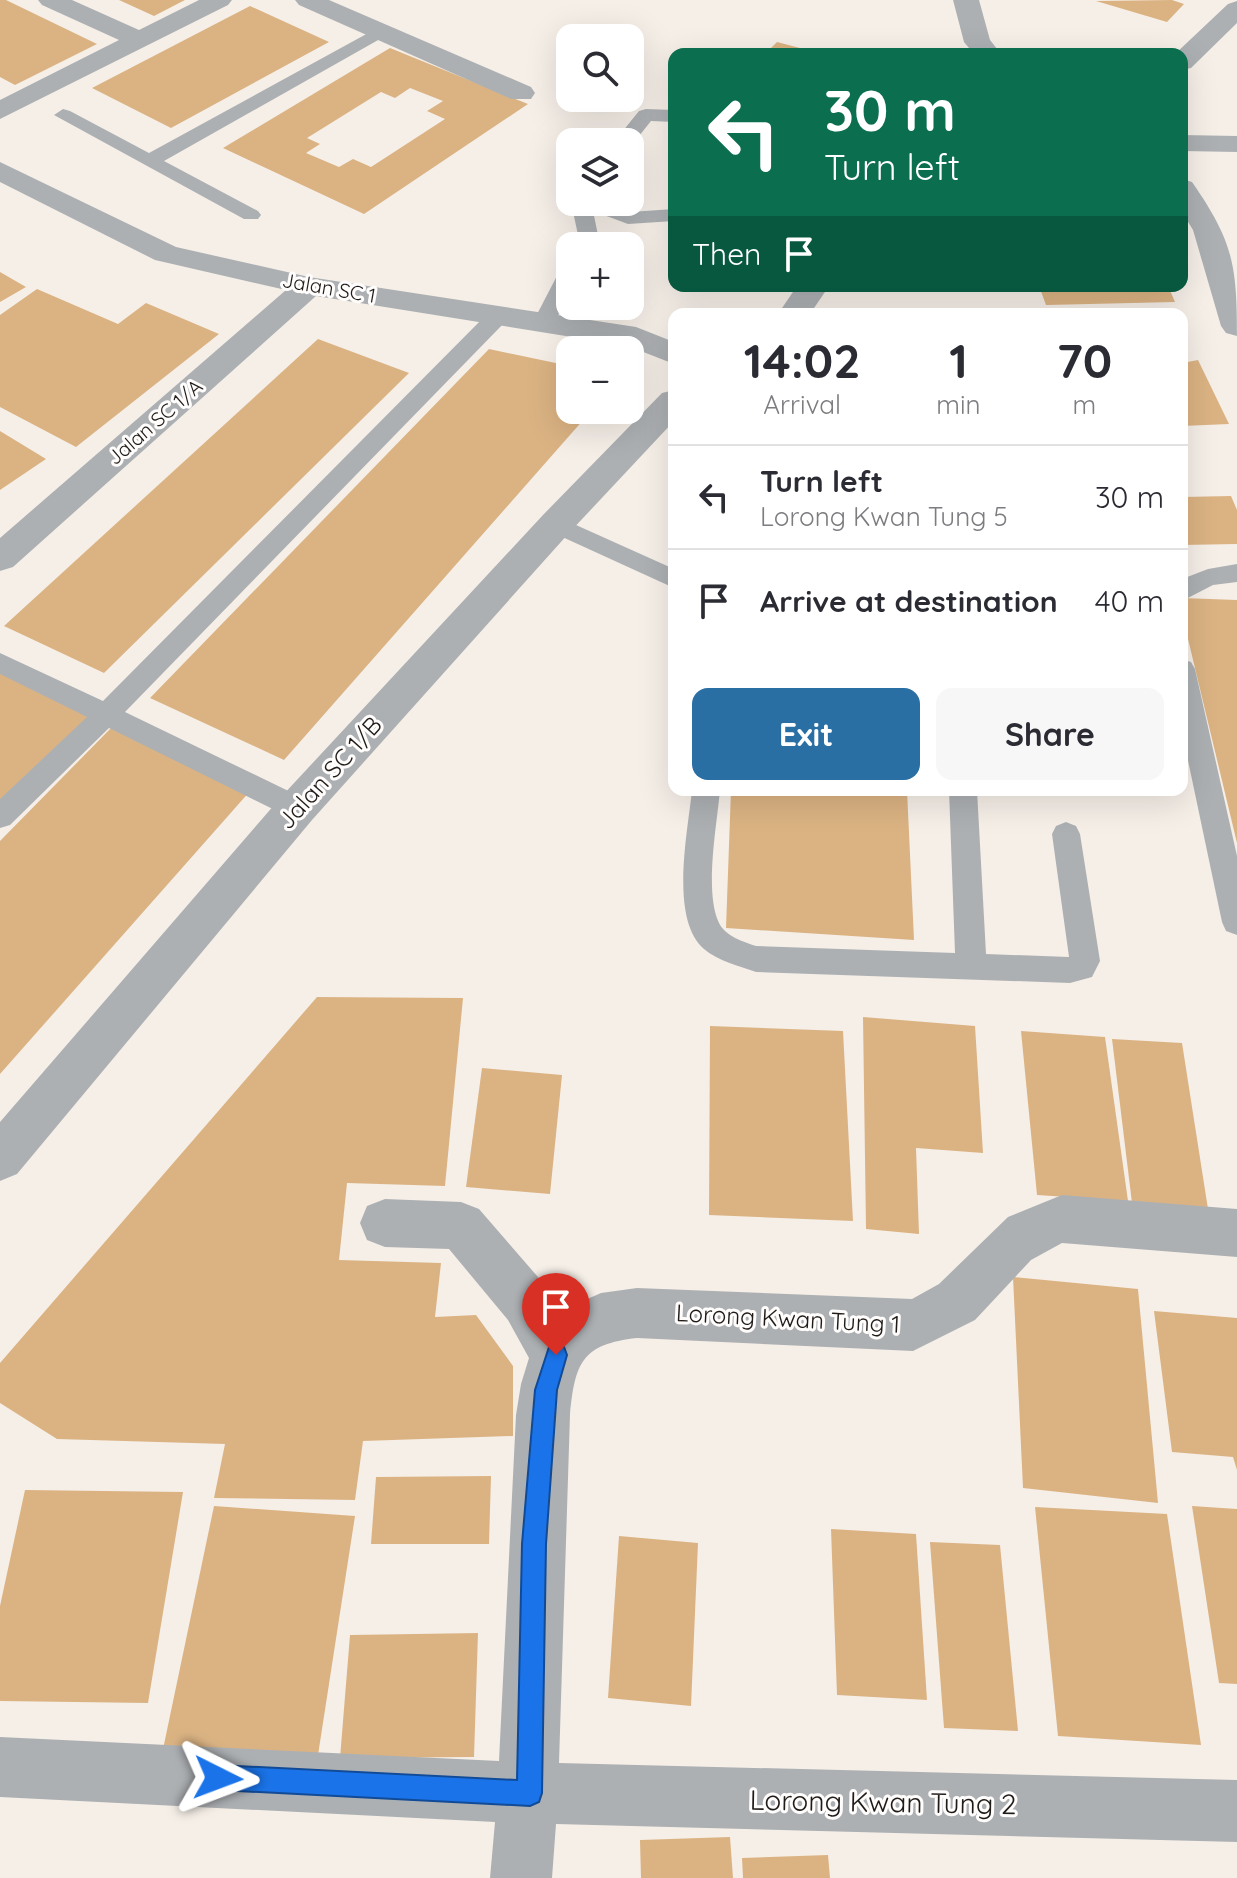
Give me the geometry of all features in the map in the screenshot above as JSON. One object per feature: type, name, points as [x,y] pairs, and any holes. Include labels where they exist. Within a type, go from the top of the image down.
[{"type":"street","points":[[51,0],[140,40]]},
{"type":"street","points":[[0,111],[219,0]]},
{"type":"street","points":[[308,0],[521,93]]},
{"type":"street","points":[[966,0],[977,42],[982,48]]},
{"type":"street","points":[[1188,57],[1234,16]]},
{"type":"street","points":[[1188,143],[1237,144]]},
{"type":"street","name":"Jalan SC 1","points":[[0,171],[166,254],[309,286],[636,337],[668,351]]},
{"type":"street","points":[[1188,198],[1208,230],[1237,326]]},
{"type":"street","name":"Jalan SC 1/A","points":[[0,558],[309,286]]},
{"type":"street","name":"Jalan SC 1/B","points":[[0,1158],[297,808],[556,524],[668,407]]},
{"type":"street","name":"Lorong Kwan Tung 1","points":[[556,1355],[574,1331],[599,1317],[637,1313],[913,1325],[958,1301],[1017,1237],[1038,1226],[1062,1219],[1237,1233]]},
{"type":"street","points":[[385,1223],[461,1226],[526,1302],[556,1355],[546,1390],[534,1544],[530,1793],[521,1878]]},
{"type":"street","name":"Lorong Kwan Tung 2","points":[[0,1767],[530,1793],[1237,1811]]},
{"type":"lane","points":[[149,161],[381,31]]},
{"type":"lane","points":[[63,115],[251,215]]},
{"type":"lane","points":[[635,128],[646,115],[668,116]]},
{"type":"lane","points":[[623,216],[668,215]]},
{"type":"lane","points":[[544,322],[556,298]]},
{"type":"lane","points":[[0,817],[106,715],[499,315]]},
{"type":"lane","points":[[556,524],[668,576]]},
{"type":"lane","points":[[1188,587],[1216,575],[1237,573]]},
{"type":"lane","points":[[0,663],[297,808]]},
{"type":"lane","points":[[1188,697],[1237,922]]},
{"type":"lane","points":[[706,796],[699,911],[709,935],[730,950],[756,959],[1081,968],[1085,961],[1066,834]]},
{"type":"lane","points":[[963,796],[971,967]]},
{"type":"building","points":[[0,0],[6,0],[97,44],[15,85],[0,77]]},
{"type":"building","points":[[119,0],[185,0],[154,16]]},
{"type":"building","points":[[1172,0],[1184,4],[1167,22],[1096,1]]},
{"type":"building","points":[[250,6],[329,42],[171,128],[92,88]]},
{"type":"building","points":[[777,42],[800,48],[771,48]]},
{"type":"building","points":[[390,48],[528,104],[364,214],[223,148]],"holes":[[[410,88],[443,101],[427,111],[445,119],[371,167],[353,159],[339,167],[306,153],[320,144],[307,138],[381,92],[395,98]]]},
{"type":"building","points":[[0,272],[26,287],[0,302]]},
{"type":"building","points":[[37,289],[118,324],[146,303],[219,334],[76,447],[0,407],[0,315]]},
{"type":"building","points":[[1041,292],[1171,292],[1175,302],[1046,305]]},
{"type":"building","points":[[318,339],[409,373],[104,673],[4,626]]},
{"type":"building","points":[[489,349],[556,363],[556,424],[580,424],[284,760],[150,698]]},
{"type":"building","points":[[1198,360],[1229,424],[1188,426],[1188,362]]},
{"type":"building","points":[[0,431],[46,459],[0,490]]},
{"type":"building","points":[[1231,496],[1237,510],[1237,544],[1188,545],[1188,497]]},
{"type":"building","points":[[1188,598],[1237,600],[1237,843],[1188,639]]},
{"type":"building","points":[[0,662],[105,713],[0,818]]},
{"type":"building","points":[[114,725],[251,790],[0,1074],[0,841]]},
{"type":"building","points":[[731,796],[907,796],[914,940],[726,928]]},
{"type":"building","points":[[317,997],[463,998],[445,1186],[347,1183],[339,1260],[441,1263],[435,1317],[476,1315],[513,1366],[513,1436],[363,1441],[355,1500],[214,1498],[225,1444],[57,1439],[0,1403],[0,1363]]},
{"type":"building","points":[[863,1017],[975,1026],[983,1153],[916,1148],[919,1234],[866,1229]]},
{"type":"building","points":[[710,1026],[843,1031],[853,1221],[709,1215]]},
{"type":"building","points":[[1021,1031],[1105,1037],[1128,1201],[1037,1195]]},
{"type":"building","points":[[1112,1039],[1182,1043],[1208,1209],[1132,1203]]},
{"type":"building","points":[[482,1068],[562,1075],[550,1194],[466,1187]]},
{"type":"building","points":[[1013,1277],[1138,1289],[1158,1503],[1023,1488]]},
{"type":"building","points":[[1154,1311],[1237,1318],[1237,1470],[1233,1457],[1172,1452]]},
{"type":"building","points":[[491,1476],[489,1544],[371,1544],[376,1477]]},
{"type":"building","points":[[25,1490],[183,1492],[148,1703],[0,1701],[0,1606]]},
{"type":"building","points":[[214,1506],[355,1516],[316,1768],[162,1754]]},
{"type":"building","points":[[1192,1506],[1237,1509],[1237,1684],[1219,1683]]},
{"type":"building","points":[[1035,1507],[1167,1514],[1201,1745],[1058,1736]]},
{"type":"building","points":[[831,1529],[916,1534],[927,1700],[837,1695]]},
{"type":"building","points":[[619,1536],[698,1543],[691,1706],[608,1698]]},
{"type":"building","points":[[930,1542],[1000,1545],[1018,1731],[944,1728]]},
{"type":"building","points":[[478,1633],[474,1757],[340,1758],[350,1635]]},
{"type":"building","points":[[730,1837],[733,1878],[641,1878],[640,1840]]},
{"type":"building","points":[[828,1855],[830,1878],[743,1878],[742,1858]]},
{"type":"route","points":[[218,1778],[530,1793],[534,1544],[546,1390],[556,1355]]}]
